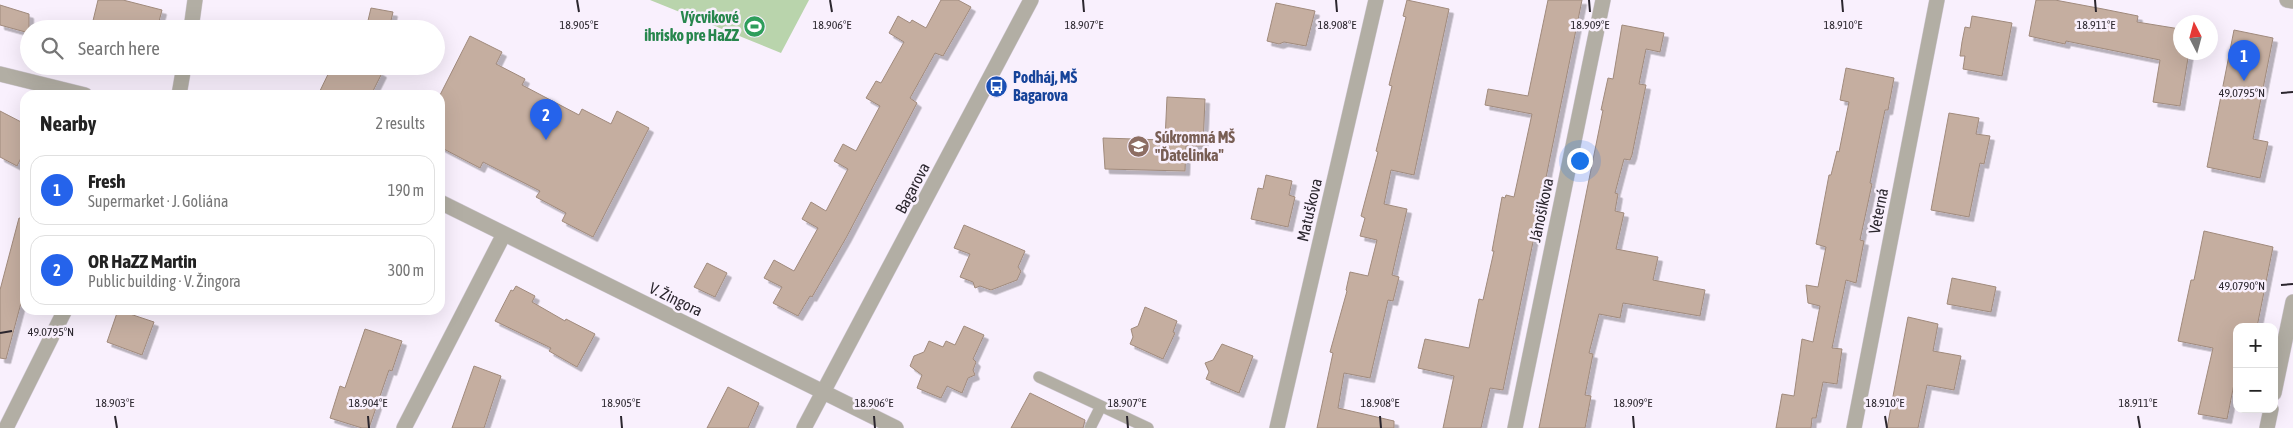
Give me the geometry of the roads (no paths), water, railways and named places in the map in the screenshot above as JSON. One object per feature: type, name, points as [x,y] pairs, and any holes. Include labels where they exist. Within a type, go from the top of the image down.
[{"type":"street","points":[[193,20],[196,0]]},
{"type":"street","name":"Bagarova","points":[[804,428],[1031,0]]},
{"type":"street","name":"Matuškova","points":[[1277,428],[1376,0]]},
{"type":"street","name":"Jánošíkova","points":[[1515,428],[1603,0]]},
{"type":"street","name":"Veterná","points":[[1854,428],[1937,0]]},
{"type":"street","points":[[2287,0],[2293,1]]},
{"type":"street","points":[[0,74],[65,90]]},
{"type":"street","points":[[180,90],[182,75]]},
{"type":"street","name":"V. Žingora","points":[[445,204],[896,428]]},
{"type":"street","points":[[404,428],[504,234]]},
{"type":"street","points":[[2278,374],[2293,302]]},
{"type":"street","points":[[6,428],[62,315]]},
{"type":"street","points":[[2267,428],[2270,413]]},
{"type":"lane","points":[[1039,377],[1148,428]]},
{"type":"lane","points":[[1090,428],[1101,406]]},
{"type":"place","name":"Výcvikové ihrisko pre HaZZ","points":[[755,26]]},
{"type":"place","name":"Fresh","points":[[2244,81]]},
{"type":"place","name":"Podháj, MŠ Bagarova","points":[[997,86]]},
{"type":"place","name":"OR HaZZ Martin","points":[[546,140]]},
{"type":"place","name":"Súkromná MŠ \"Ďatelinka\"","points":[[1139,146]]}]
